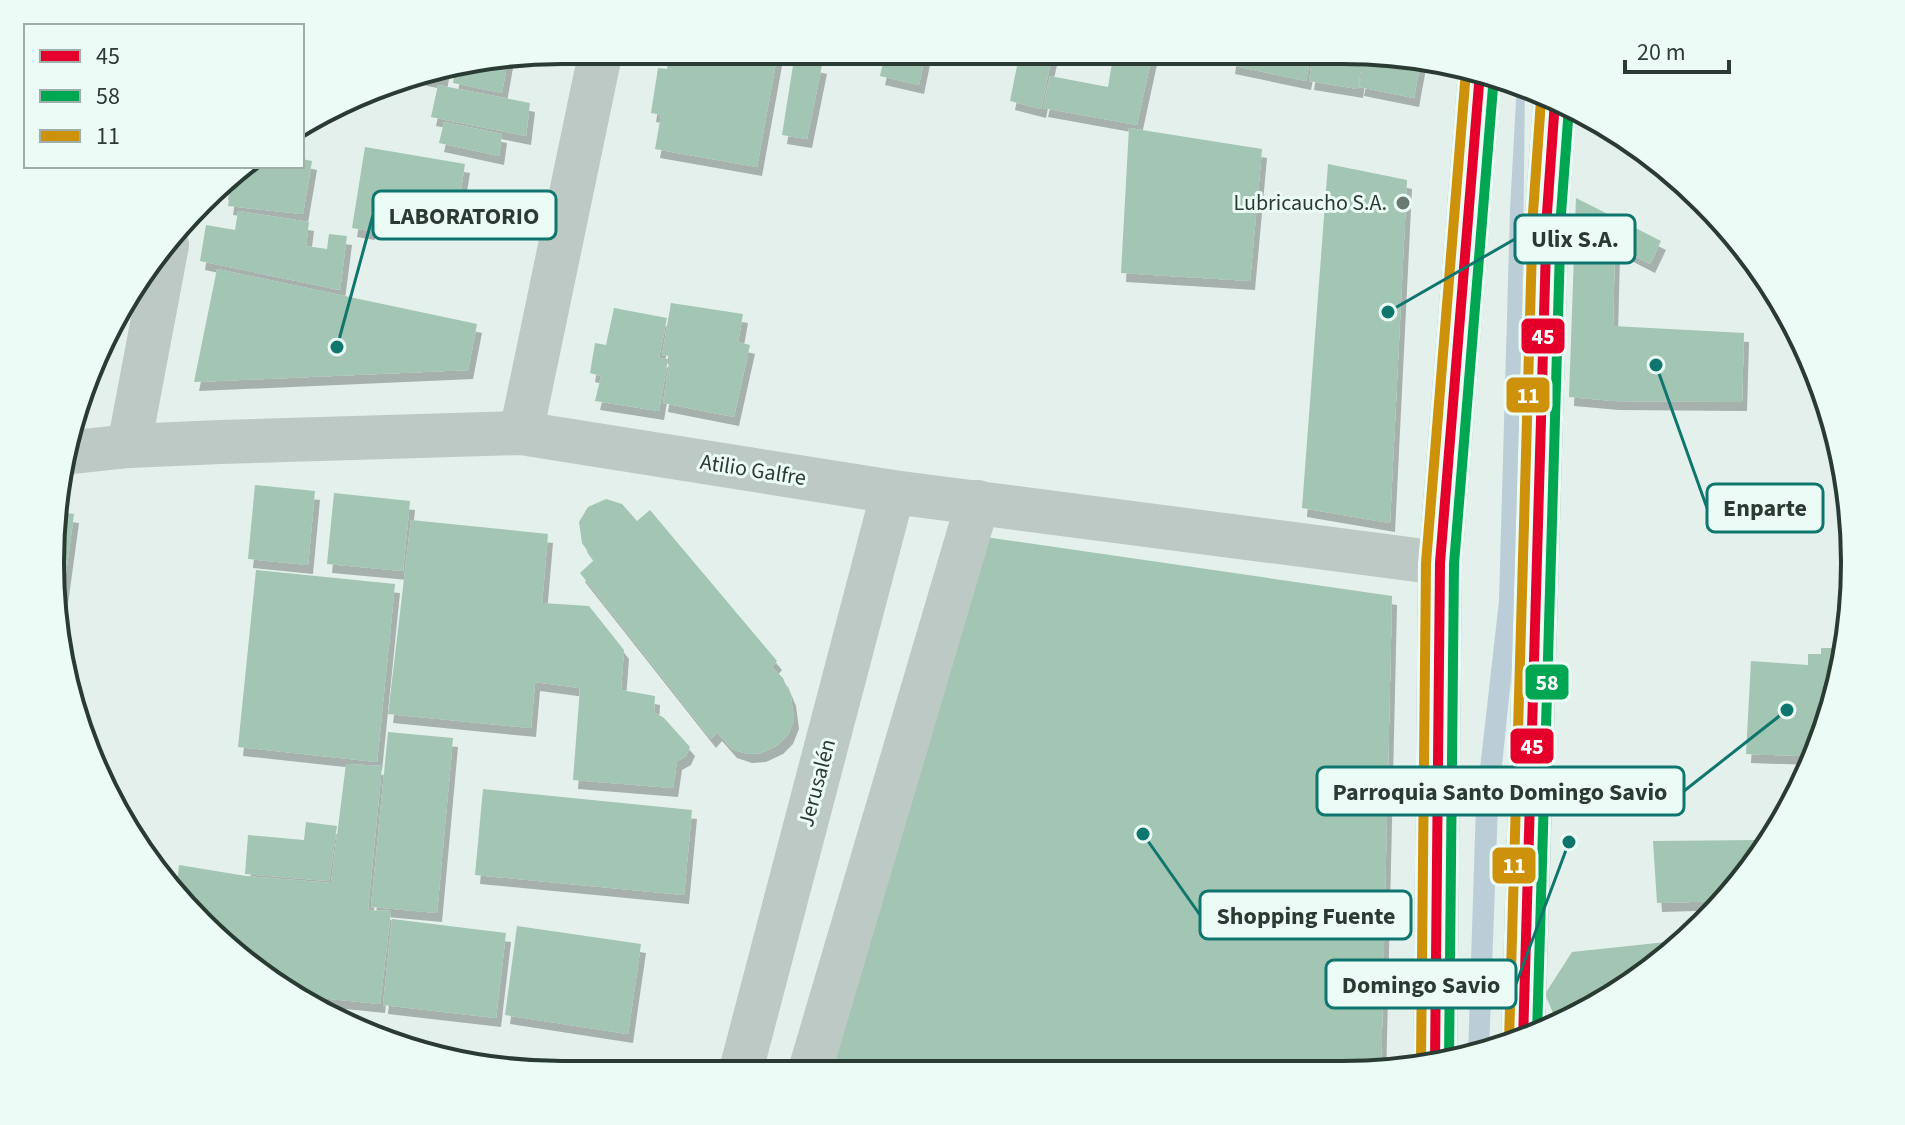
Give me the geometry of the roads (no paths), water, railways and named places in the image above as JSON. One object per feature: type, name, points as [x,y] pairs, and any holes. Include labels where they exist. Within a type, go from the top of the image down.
[{"type":"highway","points":[[1435,1052],[1440,563],[1479,83]]},
{"type":"highway","points":[[1523,1027],[1547,213],[1554,111]]},
{"type":"street","points":[[521,433],[598,64]]},
{"type":"street","points":[[129,446],[163,264]]},
{"type":"street","name":"Atilio Galfre","points":[[77,452],[129,446],[521,433],[893,492],[1440,563]]},
{"type":"street","name":"Jerusalén","points":[[743,1061],[893,492]]},
{"type":"street","points":[[813,1061],[978,502]]},
{"type":"place","name":"Lubricaucho S.A.","points":[[1403,203]]},
{"type":"place","name":"Ulix S.A.","points":[[1388,312]]},
{"type":"place","name":"LABORATORIO","points":[[337,347]]},
{"type":"place","name":"Enparte","points":[[1656,365]]},
{"type":"place","name":"Parroquia Santo Domingo Savio","points":[[1787,710]]},
{"type":"place","name":"Shopping Fuente","points":[[1143,834]]},
{"type":"place","name":"Domingo Savio","points":[[1569,842]]}]
